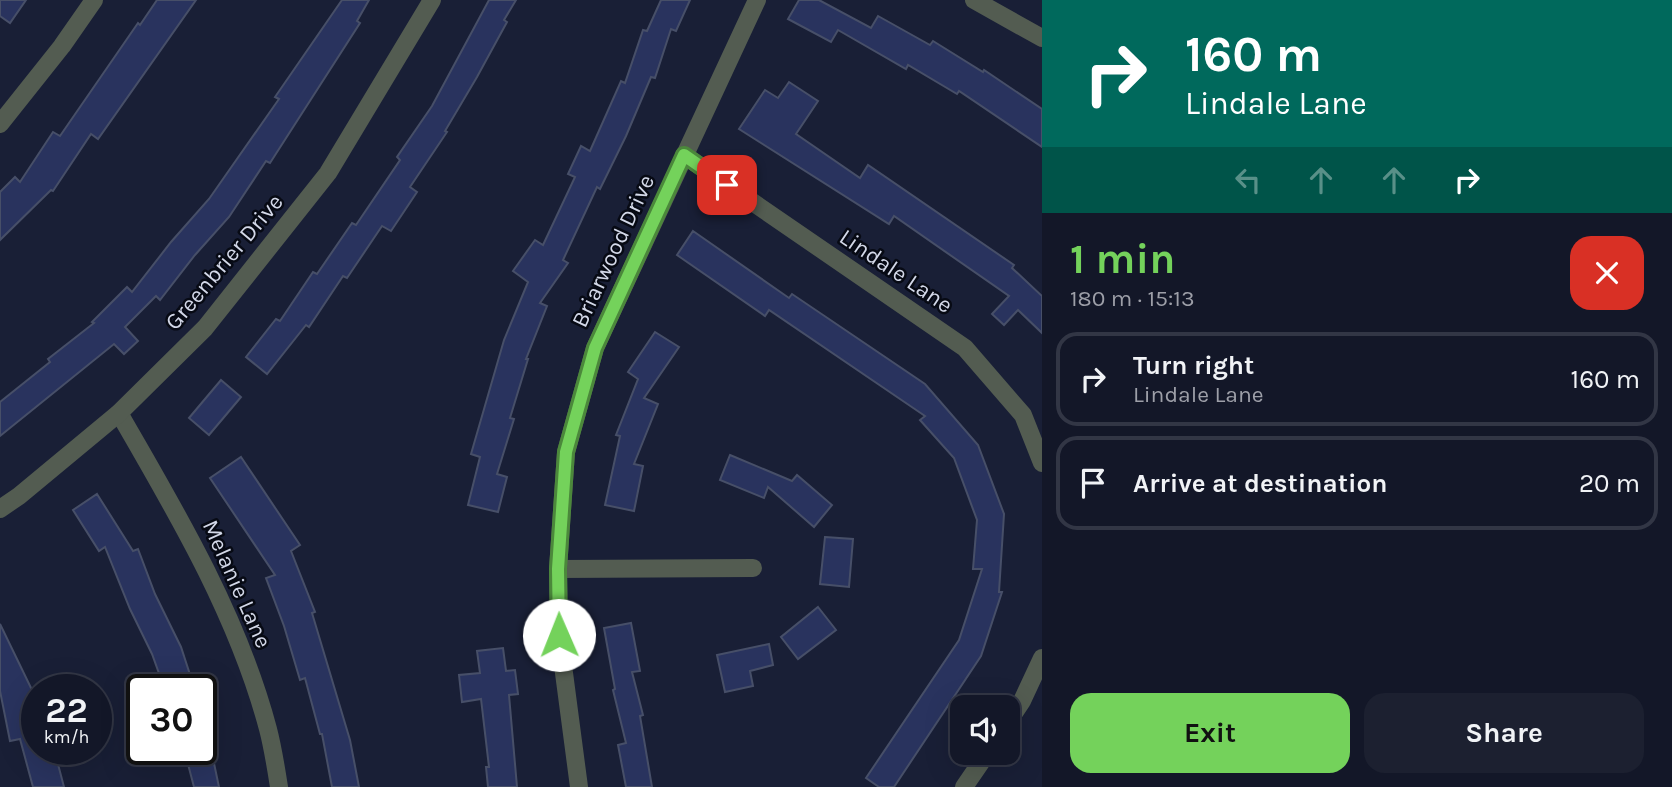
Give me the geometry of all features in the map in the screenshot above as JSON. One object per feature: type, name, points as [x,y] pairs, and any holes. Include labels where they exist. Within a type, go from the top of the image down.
[{"type":"street","points":[[0,124],[62,46],[94,0]]},
{"type":"street","name":"Greenbrier Drive","points":[[0,509],[119,413],[205,328],[328,173],[432,0]]},
{"type":"street","name":"Briarwood Drive","points":[[579,787],[559,635],[558,569],[566,452],[595,348],[757,0]]},
{"type":"street","points":[[974,0],[1042,37]]},
{"type":"street","name":"Lindale Lane","points":[[684,155],[965,348],[1023,415],[1042,463]]},
{"type":"street","name":"Melanie Lane","points":[[119,413],[192,540],[244,657],[268,730],[279,787]]},
{"type":"street","points":[[558,569],[753,568]]},
{"type":"street","points":[[1020,704],[1042,658]]},
{"type":"street","points":[[964,787],[979,765]]},
{"type":"building","points":[[0,0],[26,0],[10,23],[0,16]]},
{"type":"building","points":[[157,0],[196,0],[98,139],[91,134],[53,191],[0,240],[0,192],[15,177],[20,182],[53,132],[60,136],[138,23],[140,25]]},
{"type":"building","points":[[342,0],[369,0],[357,21],[360,23],[270,163],[266,161],[229,217],[160,300],[156,296],[125,327],[138,341],[124,354],[114,344],[0,436],[0,402],[94,323],[92,322],[127,287],[132,292],[209,199],[279,99],[275,97]]},
{"type":"building","points":[[489,0],[516,0],[504,20],[507,22],[445,131],[447,132],[410,187],[417,192],[391,231],[382,226],[347,278],[343,276],[309,327],[306,325],[267,374],[246,357],[276,319],[280,321],[313,272],[317,274],[352,223],[356,225],[432,106]]},
{"type":"building","points":[[661,0],[690,0],[676,31],[671,29],[655,78],[651,77],[626,136],[600,189],[597,187],[563,260],[568,263],[540,303],[547,306],[526,359],[510,418],[514,419],[497,474],[507,477],[498,512],[468,505],[480,457],[471,454],[504,340],[528,282],[513,271],[535,240],[543,245],[575,177],[568,174],[581,146],[590,151],[621,81],[625,83],[643,30],[647,31]]},
{"type":"building","points":[[799,0],[819,0],[871,28],[878,16],[930,45],[933,41],[983,72],[984,70],[1042,109],[1042,147],[959,91],[957,94],[908,65],[906,69],[838,30],[831,42],[788,19]]},
{"type":"building","points":[[789,82],[818,101],[796,134],[860,178],[868,165],[1014,265],[1012,268],[1042,296],[1042,333],[1018,310],[1004,325],[992,314],[1009,296],[894,216],[889,224],[739,129],[765,90],[778,98]]},
{"type":"building","points":[[693,231],[789,298],[792,294],[925,384],[978,445],[1004,514],[999,592],[1002,592],[981,656],[955,695],[950,695],[950,703],[894,787],[879,787],[866,778],[959,640],[982,569],[973,569],[977,520],[954,458],[920,420],[925,416],[769,310],[765,316],[677,255]]},
{"type":"building","points":[[655,332],[679,347],[644,398],[658,404],[634,464],[643,466],[634,511],[605,505],[620,436],[616,435],[638,379],[628,372]]},
{"type":"building","points":[[221,380],[241,397],[209,435],[189,418]]},
{"type":"building","points":[[730,455],[792,481],[797,475],[832,505],[814,527],[768,487],[764,498],[720,480]]},
{"type":"building","points":[[241,457],[300,545],[291,551],[315,612],[312,613],[350,740],[359,787],[332,787],[322,734],[305,678],[300,680],[266,578],[275,575],[210,478]]},
{"type":"building","points":[[97,494],[133,551],[138,549],[155,594],[181,647],[190,674],[159,674],[105,547],[99,551],[73,510]]},
{"type":"building","points":[[825,537],[853,539],[849,587],[820,584]]},
{"type":"building","points":[[818,607],[836,630],[798,659],[781,637]]},
{"type":"building","points":[[631,623],[640,671],[632,672],[643,715],[640,716],[652,787],[626,787],[618,745],[626,743],[613,690],[615,689],[604,628]]},
{"type":"building","points":[[0,624],[24,674],[21,674],[21,743],[20,739],[10,741],[0,691]]},
{"type":"building","points":[[769,644],[773,665],[750,671],[753,686],[725,692],[717,655]]},
{"type":"building","points":[[503,648],[506,671],[515,670],[518,694],[509,695],[517,787],[488,787],[486,767],[489,767],[481,699],[462,702],[459,675],[480,673],[477,651]]},
{"type":"building","points":[[27,765],[58,765],[64,787],[33,787]]},
{"type":"building","points":[[188,765],[214,765],[219,787],[194,787]]},
{"type":"route","points":[[559,635],[558,569],[566,452],[595,348],[684,155],[727,185]]}]
